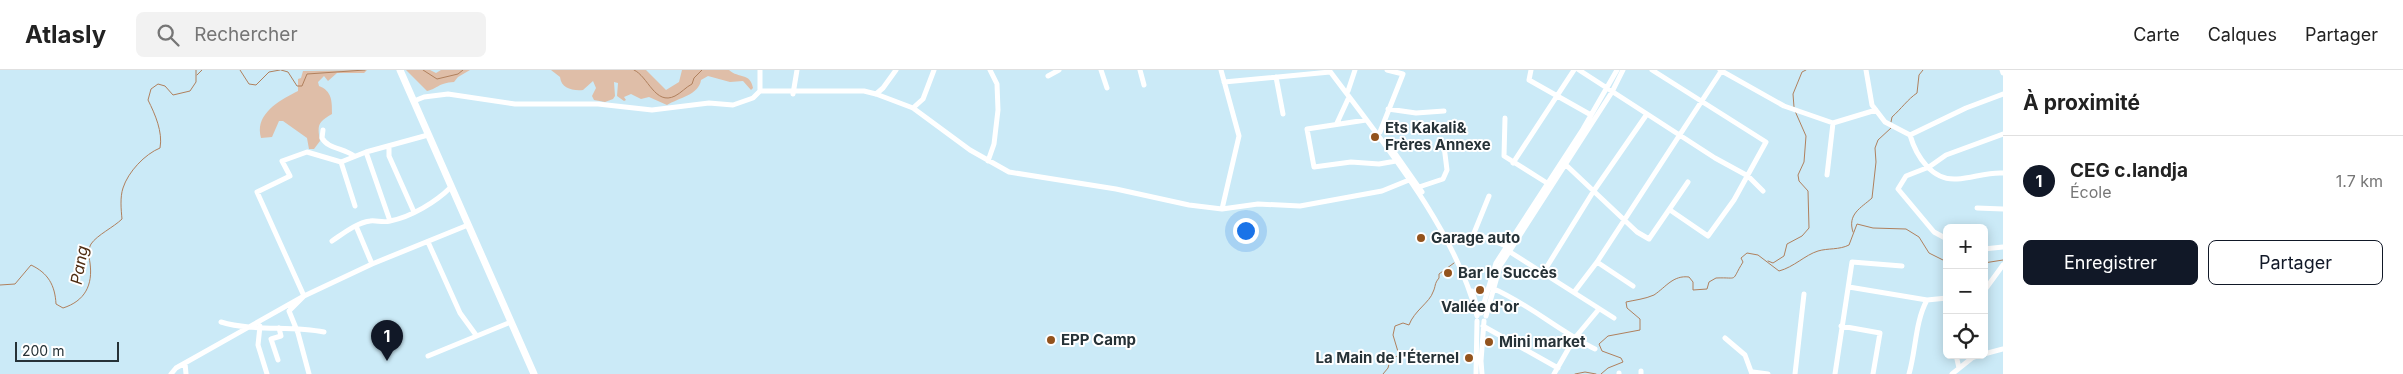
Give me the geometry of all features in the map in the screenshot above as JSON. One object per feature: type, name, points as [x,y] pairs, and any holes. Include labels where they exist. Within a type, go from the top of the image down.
[{"type":"highway","points":[[400,70],[534,374]]},
{"type":"street","points":[[414,101],[424,97],[448,94],[515,104],[598,104],[652,110],[709,103],[733,105],[753,98],[760,91],[760,70]]},
{"type":"street","points":[[793,93],[797,70]]},
{"type":"street","points":[[876,94],[883,88],[896,70]]},
{"type":"street","points":[[913,108],[924,99],[934,70]]},
{"type":"street","points":[[988,161],[994,144],[998,110],[997,84],[990,70]]},
{"type":"street","points":[[1048,76],[1059,70]]},
{"type":"street","points":[[1100,70],[1107,88]]},
{"type":"street","points":[[1140,70],[1144,86]]},
{"type":"street","points":[[1221,70],[1239,136],[1222,210]]},
{"type":"street","points":[[1337,123],[1355,70]]},
{"type":"street","points":[[1380,132],[1403,74],[1387,70]]},
{"type":"street","points":[[1531,70],[1529,80],[1591,115]]},
{"type":"street","points":[[1513,163],[1574,70]]},
{"type":"street","points":[[1579,70],[1715,158],[1748,176],[1763,190]]},
{"type":"street","points":[[1476,374],[1481,318],[1496,263],[1591,115],[1610,90],[1617,70]]},
{"type":"street","points":[[1481,318],[1500,266],[1566,166],[1623,70]]},
{"type":"street","points":[[1652,70],[1766,142],[1734,200],[1708,236],[1670,210]]},
{"type":"street","points":[[1575,292],[1597,262],[1721,70],[1784,106],[1833,123],[1876,110]]},
{"type":"street","points":[[1866,70],[1869,77],[1869,93],[1876,110],[1885,122],[1910,135],[1915,152],[1921,162],[1941,175],[1956,179],[1987,172],[2003,173]]},
{"type":"street","points":[[1224,82],[1330,71],[1380,132],[1419,187],[1476,300],[1481,318],[1482,374]]},
{"type":"street","points":[[1276,77],[1283,114]]},
{"type":"street","points":[[760,91],[793,93],[864,91],[876,94],[913,108],[948,135],[1009,172],[1062,179],[1189,206],[1222,210],[1258,204],[1300,206],[1382,191],[1409,180]]},
{"type":"street","points":[[1348,94],[1416,189],[1456,261]]},
{"type":"street","points":[[1910,135],[1966,108],[2003,94]]},
{"type":"street","points":[[1388,109],[1416,113],[1444,110]]},
{"type":"street","points":[[1543,273],[1593,192],[1647,114]]},
{"type":"street","points":[[1506,118],[1503,152],[1506,158],[1548,183]]},
{"type":"street","points":[[1366,120],[1307,129],[1314,167],[1351,162],[1379,164],[1396,161]]},
{"type":"street","points":[[1827,175],[1833,123]]},
{"type":"street","points":[[323,130],[322,138],[326,144],[348,151],[354,156]]},
{"type":"street","points":[[1943,237],[1934,232],[1898,189],[1906,176],[1929,167],[1946,155],[2003,134]]},
{"type":"street","points":[[304,296],[257,192],[290,176],[282,161],[307,152],[342,162],[366,152],[428,135]]},
{"type":"street","points":[[1392,150],[1397,144],[1407,143]]},
{"type":"street","points":[[389,146],[389,156],[414,212]]},
{"type":"street","points":[[1419,187],[1443,178],[1447,170],[1444,146]]},
{"type":"street","points":[[366,152],[390,222]]},
{"type":"street","points":[[342,162],[355,206]]},
{"type":"street","points":[[1566,166],[1624,220],[1648,239],[1688,182]]},
{"type":"street","points":[[332,241],[356,226],[370,221],[390,222],[414,212],[440,197],[451,187]]},
{"type":"street","points":[[1489,196],[1474,233],[1506,246],[1510,252],[1614,318]]},
{"type":"street","points":[[1977,208],[2003,208]]},
{"type":"street","points":[[172,374],[176,368],[304,296],[372,264],[468,225]]},
{"type":"street","points":[[356,226],[372,264]]},
{"type":"street","points":[[428,242],[460,313],[476,335]]},
{"type":"street","points":[[1988,249],[2003,247]]},
{"type":"street","points":[[1597,262],[1633,286]]},
{"type":"street","points":[[1835,374],[1852,262],[1902,266]]},
{"type":"street","points":[[1988,285],[2003,265]]},
{"type":"street","points":[[1849,287],[1927,300],[1943,298]]},
{"type":"street","points":[[1492,288],[1512,296],[1574,339],[1595,348]]},
{"type":"street","points":[[1794,374],[1804,294]]},
{"type":"street","points":[[304,296],[289,311],[296,328],[309,374]]},
{"type":"street","points":[[1909,374],[1915,354],[1920,317],[1927,300]]},
{"type":"street","points":[[1554,374],[1574,339],[1599,309]]},
{"type":"street","points":[[1481,318],[1558,368]]},
{"type":"street","points":[[258,321],[261,328],[258,345],[267,374]]},
{"type":"street","points":[[221,322],[241,327],[296,328],[324,332]]},
{"type":"street","points":[[428,356],[511,322]]},
{"type":"street","points":[[1841,326],[1880,333],[1873,374]]},
{"type":"street","points":[[278,360],[271,339],[281,336],[279,328]]},
{"type":"street","points":[[1724,338],[1742,351],[1753,373],[1768,374]]},
{"type":"street","points":[[1988,353],[2001,350]]},
{"type":"street","points":[[1957,359],[1959,368]]},
{"type":"street","points":[[1952,374],[1974,359]]},
{"type":"street","points":[[185,363],[186,374]]},
{"type":"shaded area","points":[[367,70],[364,73],[337,73],[328,81],[324,76],[318,82],[319,86],[329,94],[332,114],[321,122],[319,128],[320,141],[314,149],[309,149],[307,138],[283,121],[279,121],[272,137],[261,138],[261,122],[265,115],[277,103],[298,91],[298,79],[301,78],[303,71]]},
{"type":"shaded area","points":[[406,70],[430,70],[436,73],[441,70],[470,70],[458,77],[454,82],[445,83],[427,91]]},
{"type":"shaded area","points":[[551,70],[646,70],[666,90],[679,82],[682,70],[729,70],[747,78],[752,83],[753,88],[751,90],[743,81],[730,82],[708,76],[701,80],[692,93],[667,105],[649,97],[641,99],[631,94],[624,97],[626,100],[624,101],[617,96],[618,83],[614,82],[615,96],[613,99],[605,102],[594,100],[592,96],[596,88],[593,81],[583,90],[571,89],[562,84],[560,77]]},
{"type":"waterway","name":"Pang","points":[[0,285],[15,284],[31,265],[50,280],[56,304],[63,308],[71,305],[82,296],[89,285],[91,271],[89,248],[91,244],[97,237],[122,219],[121,195],[125,182],[143,159],[160,148],[159,129],[148,100],[151,89],[158,84],[165,86],[173,95],[190,91],[196,82],[196,70]]},
{"type":"waterway","name":"Pang","points":[[197,75],[202,70]]},
{"type":"waterway","name":"Pang","points":[[240,70],[249,84],[256,85],[269,72],[280,70]]},
{"type":"waterway","name":"Pang","points":[[281,70],[288,72],[297,86],[302,86],[307,74],[365,70]]},
{"type":"waterway","name":"Pang","points":[[423,70],[437,79],[458,74],[463,70]]},
{"type":"waterway","name":"Pang","points":[[634,70],[644,78],[657,94],[668,98],[677,95],[692,84],[694,78],[702,70]]},
{"type":"waterway","points":[[1794,107],[1793,94],[1802,72],[1806,70]]},
{"type":"waterway","points":[[1891,122],[1892,117],[1917,93],[1919,75],[1923,70]]},
{"type":"waterway","points":[[1768,261],[1773,263],[1784,256],[1787,244],[1802,236],[1809,228],[1808,191],[1799,181],[1798,175],[1804,162],[1806,136],[1795,111]]},
{"type":"waterway","points":[[1853,232],[1853,216],[1872,198],[1876,162],[1875,148],[1878,140],[1891,128]]},
{"type":"waterway","points":[[1601,374],[1608,368],[1623,362],[1621,358],[1602,351],[1599,344],[1608,336],[1640,330],[1640,319],[1627,308],[1626,302],[1654,295],[1670,282],[1683,277],[1689,277],[1693,282],[1693,290],[1707,289],[1709,282],[1716,278],[1734,278],[1743,262],[1741,258],[1747,253],[1758,255],[1779,271],[1818,251],[1849,245],[1857,224],[1873,228],[1906,229],[1919,237],[1929,253],[1943,260]]},
{"type":"waterway","points":[[1988,262],[2003,260]]},
{"type":"waterway","points":[[1383,374],[1388,368],[1390,360],[1399,355],[1393,335],[1395,326],[1403,323],[1409,325],[1414,315],[1431,296],[1439,274],[1454,263]]},
{"type":"waterway","points":[[1575,374],[1585,372],[1596,374]]},
{"type":"place","name":"Ets Kakali& Frères Annexe","points":[[1375,137]]},
{"type":"place","name":"Garage auto","points":[[1421,238]]},
{"type":"place","name":"Bar le Succès","points":[[1448,273]]},
{"type":"place","name":"Vallée d'or","points":[[1480,290]]},
{"type":"place","name":"EPP Camp","points":[[1051,340]]},
{"type":"place","name":"Mini market","points":[[1489,342]]},
{"type":"place","name":"La Main de l'Éternel","points":[[1469,358]]},
{"type":"place","name":"CEG c.landja","points":[[387,361]]}]
